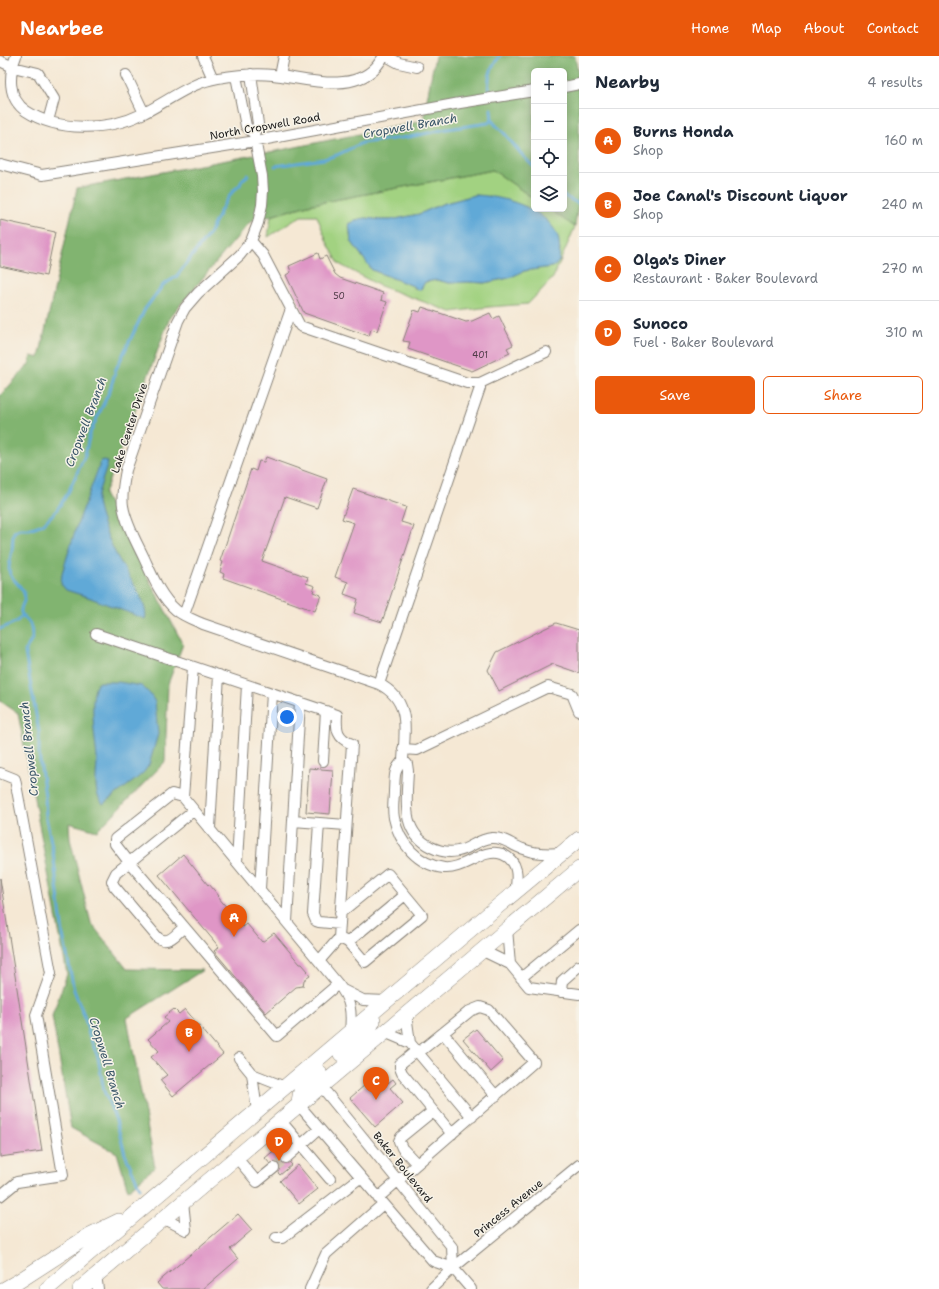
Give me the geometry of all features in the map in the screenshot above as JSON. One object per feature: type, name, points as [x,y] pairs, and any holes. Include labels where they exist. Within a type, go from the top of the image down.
[{"type":"highway","points":[[47,1289],[579,839]]},
{"type":"highway","points":[[80,1289],[97,1282],[163,1218],[578,870]]},
{"type":"highway","points":[[299,1105],[300,1091],[305,1083],[368,1030],[372,1022],[371,1015]]},
{"type":"highway","points":[[5,1289],[90,1235],[136,1213]]},
{"type":"street","points":[[16,56],[12,67],[10,80],[13,96],[20,107],[38,118],[70,127],[94,126],[120,122],[144,113],[204,81],[212,79],[251,74],[273,75],[331,83],[344,83],[360,78],[374,69],[385,56],[399,63],[417,67]]},
{"type":"street","points":[[203,56],[212,79]]},
{"type":"street","points":[[280,76],[284,56]]},
{"type":"street","points":[[0,61],[12,67],[38,73],[54,99],[48,121]]},
{"type":"street","points":[[251,74],[258,124],[255,137]]},
{"type":"street","points":[[126,75],[144,113]]},
{"type":"street","points":[[236,76],[246,126],[255,137]]},
{"type":"street","points":[[567,86],[579,84]]},
{"type":"street","name":"North Cropwell Road","points":[[0,164],[42,175],[255,137],[531,91]]},
{"type":"street","name":"Lake Center Drive","points":[[255,137],[263,192],[258,222],[251,241],[240,256],[198,293],[185,308],[178,321],[126,470],[122,493],[123,506],[127,522],[162,594],[175,609],[184,615],[203,624],[379,684],[393,693],[398,700],[403,716],[403,760],[408,771],[407,817],[417,837],[428,846],[441,851],[454,852],[464,849],[484,839],[497,838],[508,841],[520,848],[532,852],[562,853]]},
{"type":"street","points":[[251,241],[263,254],[300,326],[467,383],[480,383],[546,352]]},
{"type":"street","points":[[184,615],[291,309]]},
{"type":"street","points":[[379,684],[480,388],[480,383]]},
{"type":"street","points":[[96,634],[337,715],[338,731],[341,737],[352,744],[340,918],[343,940],[365,962],[422,915],[388,874],[340,918],[319,922],[316,921],[313,914],[319,823]]},
{"type":"street","points":[[183,797],[193,667]]},
{"type":"street","points":[[210,828],[219,675]]},
{"type":"street","points":[[237,862],[247,685]]},
{"type":"street","points":[[404,749],[417,750],[548,687],[572,694],[579,711]]},
{"type":"street","points":[[260,889],[272,693]]},
{"type":"street","points":[[287,922],[300,702]]},
{"type":"street","points":[[324,761],[326,711]]},
{"type":"street","name":"Lake Center Drive","points":[[403,760],[396,767],[394,817],[402,840],[414,855],[431,865],[446,868],[456,867],[494,852],[501,854],[512,860],[518,872],[515,892]]},
{"type":"street","points":[[0,773],[15,778],[51,973],[36,1015],[63,1175],[17,1182],[0,1196]]},
{"type":"street","points":[[341,987],[277,1036],[129,862],[115,844],[117,837],[172,794],[183,797],[341,987],[351,1008],[350,1032]]},
{"type":"street","points":[[184,928],[171,939],[166,941],[158,938],[114,886],[113,877],[129,862],[194,810]]},
{"type":"street","points":[[293,821],[346,825]]},
{"type":"street","points":[[319,961],[343,940],[404,895]]},
{"type":"street","points":[[507,929],[510,964]]},
{"type":"street","points":[[521,978],[579,930]]},
{"type":"street","points":[[481,950],[510,964],[529,987],[579,994]]},
{"type":"street","points":[[561,992],[562,981],[579,966]]},
{"type":"street","points":[[341,987],[363,1000],[386,1001]]},
{"type":"street","points":[[310,1289],[326,1254],[381,1201],[399,1180],[472,1117],[534,1062],[489,1010],[484,1008],[474,1008],[443,1033],[414,1049],[400,1064],[402,1073],[452,1134]]},
{"type":"street","points":[[406,1014],[414,1049]]},
{"type":"street","points":[[384,1032],[414,1049],[472,1117]]},
{"type":"street","points":[[443,1033],[496,1096]]},
{"type":"street","points":[[239,1058],[252,1074],[285,1087]]},
{"type":"street","points":[[252,1074],[257,1111]]},
{"type":"street","name":"Baker Boulevard","points":[[321,1086],[452,1247],[453,1268]]},
{"type":"street","points":[[299,1105],[433,1262],[453,1268],[471,1289]]},
{"type":"street","points":[[417,1164],[402,1148],[399,1142],[401,1137],[433,1111]]},
{"type":"street","points":[[280,1120],[330,1179]]},
{"type":"street","points":[[286,1158],[319,1129]]},
{"type":"street","points":[[236,1157],[257,1182],[274,1168]]},
{"type":"street","name":"Princess Avenue","points":[[431,1289],[453,1268],[579,1165]]},
{"type":"street","points":[[276,1238],[282,1238],[360,1177]]},
{"type":"street","points":[[163,1218],[188,1232],[183,1202]]},
{"type":"green space","points":[[435,56],[575,56],[579,79],[579,196],[575,227],[553,212],[567,212],[567,68],[531,68],[531,197],[493,170],[308,205],[250,222],[170,317],[104,494],[183,644],[168,684],[165,762],[97,831],[69,823],[70,839],[91,923],[127,969],[203,970],[127,1018],[155,1167],[128,1190],[117,1153],[71,1128],[52,1016],[67,974],[18,713],[0,701],[0,396],[29,364],[31,356],[39,358],[77,188],[281,150],[423,121]]},
{"type":"green space","points":[[493,170],[531,197],[531,211],[527,207],[496,198],[475,195],[442,204],[419,214],[391,220],[366,218],[349,224],[351,241],[372,270],[413,286],[414,288],[421,289],[425,282],[437,280],[449,283],[484,283],[509,278],[524,271],[551,267],[555,265],[559,261],[560,249],[557,234],[533,212],[553,212],[575,227],[553,278],[528,304],[451,312],[378,285],[339,264],[327,242],[317,216],[301,216],[268,237],[271,216],[308,205]]},
{"type":"water","points":[[475,195],[509,201],[531,210],[531,212],[535,212],[551,225],[557,234],[560,247],[559,261],[555,266],[524,271],[509,278],[484,283],[449,283],[437,280],[425,282],[421,289],[418,290],[413,286],[372,270],[351,241],[349,224],[359,219],[366,218],[391,220],[419,214],[442,204]]},
{"type":"water","points":[[105,460],[108,462],[97,497],[99,512],[117,557],[144,604],[146,613],[145,619],[66,590],[61,584],[62,573],[76,528],[101,461]]},
{"type":"water","points":[[99,682],[118,682],[142,686],[155,702],[158,734],[149,765],[144,772],[103,804],[98,796],[96,787],[97,759],[93,718],[93,696],[95,687]]},
{"type":"building","points":[[0,220],[55,232],[46,276],[0,266]]},
{"type":"building","points":[[318,253],[320,259],[326,256],[335,274],[340,278],[383,293],[381,300],[387,302],[377,331],[371,329],[369,336],[304,313],[286,275],[291,272],[289,266]]},
{"type":"building","points":[[422,307],[466,322],[490,313],[493,319],[499,316],[513,345],[507,348],[510,353],[472,371],[408,349],[410,342],[403,341],[414,310],[420,312]]},
{"type":"building","points":[[266,457],[327,479],[317,508],[285,497],[262,561],[308,577],[306,583],[315,586],[313,592],[321,595],[315,611],[223,578],[224,574],[220,572],[223,562],[220,561],[251,469],[256,471],[259,461],[264,462]]},
{"type":"building","points":[[353,489],[406,507],[401,522],[414,526],[382,622],[354,613],[358,599],[344,594],[348,582],[335,577],[354,523],[342,519]]},
{"type":"building","points":[[556,623],[579,630],[579,673],[553,664],[499,691],[488,670],[497,652]]},
{"type":"building","points":[[309,768],[333,770],[330,814],[306,812]]},
{"type":"building","points":[[183,854],[243,927],[247,924],[262,942],[274,933],[300,964],[302,964],[308,971],[307,972],[310,976],[304,980],[303,986],[296,987],[266,1013],[214,951],[219,947],[159,875]]},
{"type":"building","points":[[0,878],[42,1151],[0,1157]]},
{"type":"building","points":[[174,1009],[179,1014],[185,1009],[223,1054],[173,1096],[160,1080],[167,1075],[151,1057],[159,1051],[148,1039],[168,1022],[164,1017]]},
{"type":"building","points":[[476,1029],[503,1061],[491,1072],[463,1039]]},
{"type":"building","points":[[380,1072],[388,1083],[393,1079],[396,1083],[390,1088],[403,1103],[375,1127],[350,1098]]},
{"type":"building","points":[[277,1148],[292,1165],[280,1175],[265,1158]]},
{"type":"building","points":[[298,1165],[318,1189],[299,1204],[280,1181]]},
{"type":"building","points":[[238,1214],[252,1230],[230,1249],[238,1259],[203,1289],[162,1289],[157,1283]]},
{"type":"waterway","name":"Cropwell Branch","points":[[489,92],[488,82],[490,73],[500,56]]},
{"type":"waterway","name":"Cropwell Branch","points":[[491,109],[492,120]]},
{"type":"waterway","points":[[492,120],[531,164]]},
{"type":"waterway","name":"Cropwell Branch","points":[[275,166],[324,159],[337,155],[362,143],[409,137],[447,129],[488,123],[492,120]]},
{"type":"waterway","name":"Cropwell Branch","points":[[140,1188],[125,1154],[116,1120],[104,1091],[98,1057],[74,990],[63,935],[53,852],[46,817],[45,796],[39,754],[39,732],[25,652],[32,638],[32,631],[29,622],[21,614],[21,608],[25,599],[24,593],[10,574],[9,565],[14,532],[19,529],[29,529],[43,524],[56,511],[68,493],[85,455],[90,433],[110,390],[116,369],[145,309],[163,285],[176,277],[209,234],[223,206],[233,191],[248,175]]},
{"type":"waterway","points":[[567,198],[579,204]]},
{"type":"waterway","points":[[0,629],[16,622],[23,615]]},
{"type":"tunnel","points":[[274,1168],[286,1158]]},
{"type":"place","name":"Burns Honda","points":[[234,937]]},
{"type":"place","name":"Joe Canal's Discount Liquor","points":[[189,1052]]},
{"type":"place","name":"Olga's Diner","points":[[376,1100]]},
{"type":"place","name":"Sunoco","points":[[279,1161]]}]
